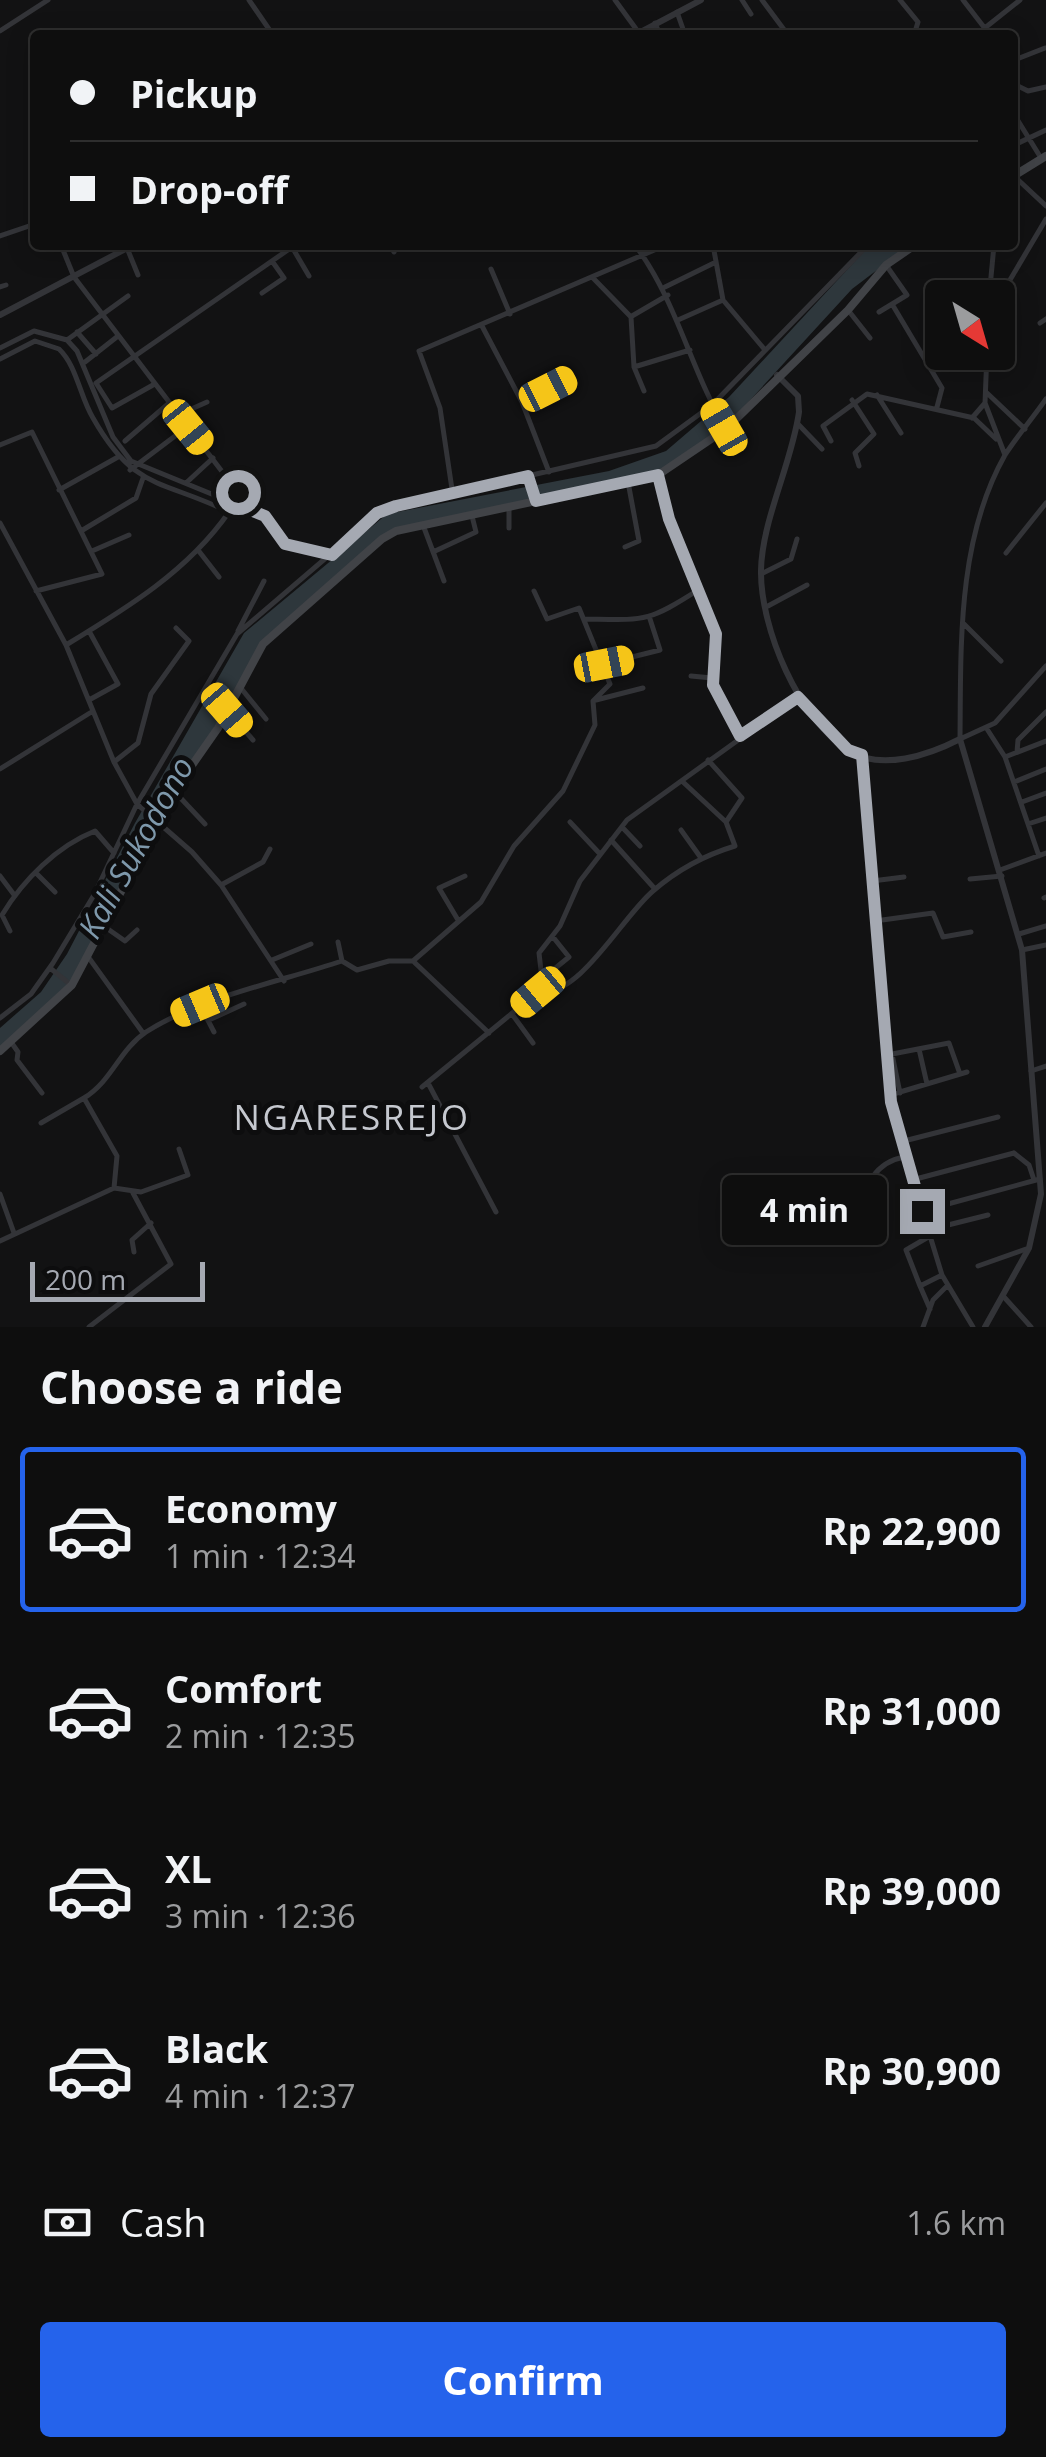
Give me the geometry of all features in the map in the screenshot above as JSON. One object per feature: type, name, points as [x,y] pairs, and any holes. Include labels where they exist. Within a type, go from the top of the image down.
[{"type":"main road","points":[[1018,173],[1043,156]]},
{"type":"main road","points":[[0,1051],[71,985],[89,958],[174,792],[227,710],[263,644],[369,550],[390,534],[423,525],[658,475],[725,428],[848,310],[886,264],[907,250]]},
{"type":"street","points":[[0,31],[48,0]]},
{"type":"street","points":[[249,0],[270,30]]},
{"type":"street","points":[[616,0],[635,30]]},
{"type":"street","points":[[643,30],[701,0]]},
{"type":"street","points":[[742,0],[750,14]]},
{"type":"street","points":[[762,0],[784,30]]},
{"type":"street","points":[[900,0],[918,22],[916,30]]},
{"type":"street","points":[[962,0],[988,30]]},
{"type":"street","points":[[982,30],[1020,0]]},
{"type":"street","points":[[676,12],[684,29]]},
{"type":"street","points":[[654,23],[658,30]]},
{"type":"street","points":[[1018,59],[1046,48]]},
{"type":"street","points":[[1018,86],[1028,91],[1046,87]]},
{"type":"street","points":[[1018,120],[1043,156]]},
{"type":"street","points":[[1018,143],[1046,130]]},
{"type":"street","points":[[1018,181],[1046,206]]},
{"type":"street","points":[[1009,280],[1046,219]]},
{"type":"street","points":[[0,236],[30,226]]},
{"type":"street","points":[[63,250],[74,277],[250,510]]},
{"type":"street","points":[[0,315],[124,250]]},
{"type":"street","points":[[131,250],[138,275]]},
{"type":"street","points":[[153,385],[116,407],[106,404],[98,379],[287,250]]},
{"type":"street","points":[[295,250],[309,276]]},
{"type":"street","points":[[639,250],[668,295],[725,428]]},
{"type":"street","points":[[453,496],[440,408],[419,351],[657,250]]},
{"type":"street","points":[[715,250],[722,300],[764,350]]},
{"type":"street","points":[[237,634],[382,510],[644,452],[713,407],[863,250]]},
{"type":"street","points":[[991,280],[994,250]]},
{"type":"street","points":[[262,293],[284,278],[272,261]]},
{"type":"street","points":[[664,287],[716,262]]},
{"type":"street","points":[[879,312],[907,293],[886,264]]},
{"type":"street","points":[[491,268],[510,314]]},
{"type":"street","points":[[594,279],[630,317],[634,367],[644,391]]},
{"type":"street","points":[[630,317],[668,295]]},
{"type":"street","points":[[66,340],[128,296]]},
{"type":"street","points":[[678,320],[722,300]]},
{"type":"street","points":[[892,304],[942,388],[938,406]]},
{"type":"street","points":[[848,310],[870,338]]},
{"type":"street","points":[[482,326],[522,402],[548,472]]},
{"type":"street","points":[[0,359],[34,331],[66,340],[85,363],[113,437],[133,467],[144,478],[229,512],[198,550],[130,608],[66,645]]},
{"type":"street","points":[[77,332],[96,354]]},
{"type":"street","points":[[85,363],[118,336]]},
{"type":"street","points":[[0,348],[35,341],[63,351],[93,418],[118,457],[133,467],[186,482],[220,501],[265,516],[292,548],[329,558]]},
{"type":"street","points":[[634,367],[690,350]]},
{"type":"street","points":[[987,370],[985,403],[1005,456]]},
{"type":"street","points":[[777,375],[800,400],[798,424],[761,574],[778,648],[796,699],[848,750],[913,760],[987,729],[1046,666]]},
{"type":"street","points":[[522,402],[573,376]]},
{"type":"street","points":[[986,392],[1025,428]]},
{"type":"street","points":[[831,441],[822,426],[861,395],[938,406],[972,418],[996,438]]},
{"type":"street","points":[[877,395],[901,432]]},
{"type":"street","points":[[852,400],[874,434],[855,453],[859,466]]},
{"type":"street","points":[[1037,1180],[1022,950],[960,740],[962,623],[974,538],[1005,456],[1046,400]]},
{"type":"street","points":[[178,415],[207,402]]},
{"type":"street","points":[[972,418],[985,403]]},
{"type":"street","points":[[126,441],[168,404]]},
{"type":"street","points":[[798,424],[822,448]]},
{"type":"street","points":[[133,467],[188,427]]},
{"type":"street","points":[[0,445],[30,431],[102,576],[36,591]]},
{"type":"street","points":[[60,490],[118,457]]},
{"type":"street","points":[[186,482],[213,458]]},
{"type":"street","points":[[658,475],[659,490],[716,634],[712,678],[740,736]]},
{"type":"street","points":[[81,531],[136,498],[144,478]]},
{"type":"street","points":[[529,478],[536,500]]},
{"type":"street","points":[[625,546],[639,541],[628,482]]},
{"type":"street","points":[[1006,552],[1046,503]]},
{"type":"street","points":[[509,507],[509,528]]},
{"type":"street","points":[[433,552],[476,532],[472,516]]},
{"type":"street","points":[[0,522],[66,645],[114,762],[138,806],[192,852],[221,885],[284,981]]},
{"type":"street","points":[[423,525],[444,581]]},
{"type":"street","points":[[92,551],[129,535]]},
{"type":"street","points":[[761,574],[791,559],[797,539]]},
{"type":"street","points":[[198,550],[219,576]]},
{"type":"street","points":[[0,1018],[31,994],[52,969],[138,806],[211,686],[264,581]]},
{"type":"street","points":[[768,606],[807,585]]},
{"type":"street","points":[[586,619],[622,623],[650,618],[698,590]]},
{"type":"street","points":[[413,961],[481,902],[514,846],[540,822],[567,785],[595,725],[593,701],[610,684],[580,608],[547,618],[534,591]]},
{"type":"street","points":[[604,664],[660,650],[650,618]]},
{"type":"street","points":[[962,623],[1001,661]]},
{"type":"street","points":[[114,762],[138,742],[150,694],[189,641],[176,628]]},
{"type":"street","points":[[89,631],[118,684],[89,700]]},
{"type":"street","points":[[691,676],[712,678]]},
{"type":"street","points":[[238,684],[266,719]]},
{"type":"street","points":[[211,686],[230,699]]},
{"type":"street","points":[[593,701],[644,688]]},
{"type":"street","points":[[496,1212],[425,1085],[538,992],[542,980],[538,956],[580,880],[622,827],[740,736],[796,699]]},
{"type":"street","points":[[227,710],[254,740]]},
{"type":"street","points":[[0,769],[93,711]]},
{"type":"street","points":[[1044,714],[1046,723]]},
{"type":"street","points":[[1018,752],[1018,740],[1044,714]]},
{"type":"street","points":[[970,879],[1001,873],[1043,854],[1028,824],[1005,757],[987,729]]},
{"type":"street","points":[[1005,757],[1046,741]]},
{"type":"street","points":[[862,755],[890,1055],[890,1095],[904,1156],[942,1275],[973,1327]]},
{"type":"street","points":[[708,760],[742,798],[726,822]]},
{"type":"street","points":[[1014,782],[1046,769]]},
{"type":"street","points":[[538,992],[551,992],[588,968],[624,919],[655,888],[701,858],[735,846],[726,822],[683,782]]},
{"type":"street","points":[[174,792],[204,824]]},
{"type":"street","points":[[1022,802],[1046,793]]},
{"type":"street","points":[[1028,824],[1046,818]]},
{"type":"street","points":[[570,822],[600,854]]},
{"type":"street","points":[[622,827],[640,846]]},
{"type":"street","points":[[10,931],[2,915],[15,896],[36,873],[93,830],[114,853]]},
{"type":"street","points":[[680,830],[701,858]]},
{"type":"street","points":[[611,840],[655,888]]},
{"type":"street","points":[[221,885],[264,862],[270,849]]},
{"type":"street","points":[[36,873],[55,892]]},
{"type":"street","points":[[0,876],[15,896]]},
{"type":"street","points":[[458,920],[439,888],[464,876]]},
{"type":"street","points":[[872,881],[904,877]]},
{"type":"street","points":[[876,921],[933,912],[943,937],[970,932]]},
{"type":"street","points":[[1018,934],[1046,926]]},
{"type":"street","points":[[105,927],[124,941],[136,930]]},
{"type":"street","points":[[542,980],[569,956],[552,936]]},
{"type":"street","points":[[338,942],[342,961],[357,970],[389,960],[413,961],[489,1033]]},
{"type":"street","points":[[272,960],[311,944]]},
{"type":"street","points":[[1022,950],[1046,946]]},
{"type":"street","points":[[89,958],[143,1034]]},
{"type":"street","points":[[41,1123],[106,1080],[122,1052],[143,1034],[200,1005],[342,961]]},
{"type":"street","points":[[52,969],[71,985]]},
{"type":"street","points":[[208,1020],[244,1004]]},
{"type":"street","points":[[200,1005],[214,1032]]},
{"type":"street","points":[[512,1014],[533,1043]]},
{"type":"street","points":[[11,1042],[18,1052],[17,1060],[42,1093]]},
{"type":"street","points":[[890,1055],[949,1043],[963,1073],[890,1095]]},
{"type":"street","points":[[919,1049],[927,1084]]},
{"type":"street","points":[[890,1055],[900,1093]]},
{"type":"street","points":[[1031,1071],[1046,1066]]},
{"type":"street","points":[[84,1098],[117,1156],[114,1188]]},
{"type":"street","points":[[900,1142],[998,1116]]},
{"type":"street","points":[[0,1242],[114,1188],[133,1192],[188,1175],[179,1149]]},
{"type":"street","points":[[912,1180],[1016,1150],[1030,1165],[1044,1204],[1029,1248],[985,1327]]},
{"type":"street","points":[[870,1237],[852,1228],[872,1175],[890,1160],[904,1156]]},
{"type":"street","points":[[922,1211],[1037,1180]]},
{"type":"street","points":[[88,1327],[171,1264],[133,1192]]},
{"type":"street","points":[[0,1194],[15,1234]]},
{"type":"street","points":[[930,1310],[906,1249],[929,1233],[988,1215]]},
{"type":"street","points":[[134,1252],[132,1240],[151,1223]]},
{"type":"street","points":[[978,1266],[1029,1248]]},
{"type":"street","points":[[920,1286],[942,1275]]},
{"type":"street","points":[[923,1327],[946,1286]]},
{"type":"street","points":[[1004,1297],[1031,1327]]},
{"type":"water","name":"Kali Sukodono","points":[[865,250],[903,250],[852,289],[730,422],[655,474],[388,533],[260,645],[79,971],[57,1000],[0,1048],[0,1028],[41,992],[67,954],[135,823],[244,633],[387,514],[609,471],[666,451],[729,397]]},
{"type":"district","name":"NGARESREJO","points":[[352,1116]]},
{"type":"route","points":[[238,492],[250,510],[265,516],[285,544],[332,555],[385,508],[453,496],[528,476],[536,501],[658,475],[669,519],[716,634],[713,685],[740,736],[798,697],[848,750],[862,755],[892,1115],[922,1211]]}]
